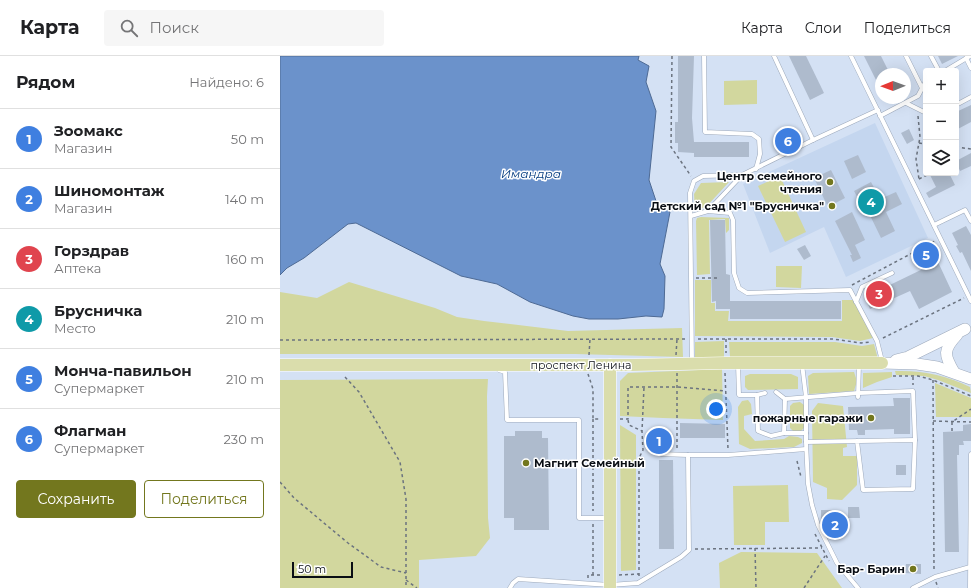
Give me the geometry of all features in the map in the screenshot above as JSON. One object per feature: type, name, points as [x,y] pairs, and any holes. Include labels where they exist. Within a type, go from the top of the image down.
[{"type":"main road","name":"проспект Ленина","points":[[882,363],[908,357],[968,328]]},
{"type":"main road","points":[[954,372],[947,359],[946,352],[948,345],[957,335],[968,328]]},
{"type":"main road","name":"проспект Ленина","points":[[280,365],[882,363],[917,364],[937,367],[971,379]]},
{"type":"main road","points":[[610,365],[610,586]]},
{"type":"lane","points":[[704,56],[704,132],[752,134],[759,139],[760,154],[756,169]]},
{"type":"lane","points":[[774,56],[813,140]]},
{"type":"lane","points":[[851,56],[971,301]]},
{"type":"lane","points":[[906,56],[922,88],[918,96],[911,100]]},
{"type":"lane","points":[[931,56],[937,68]]},
{"type":"lane","points":[[950,68],[968,57],[971,68]]},
{"type":"lane","points":[[958,104],[971,97]]},
{"type":"lane","points":[[880,116],[904,104]]},
{"type":"lane","points":[[908,104],[923,112]]},
{"type":"lane","points":[[692,364],[693,339],[690,193],[694,181],[703,176],[742,175],[878,110]]},
{"type":"lane","points":[[708,211],[742,175]]},
{"type":"lane","points":[[934,225],[965,210],[971,222]]},
{"type":"lane","points":[[691,216],[708,211],[730,213],[733,220],[734,273],[738,288],[747,293],[850,290],[877,341],[882,363]]},
{"type":"lane","points":[[856,302],[862,287],[892,273]]},
{"type":"lane","points":[[732,363],[739,395],[757,395],[766,393]]},
{"type":"lane","points":[[802,363],[806,397],[808,484],[812,505],[818,525],[837,563],[858,588]]},
{"type":"lane","points":[[858,395],[859,363]]},
{"type":"lane","points":[[471,365],[485,370],[501,370],[505,372],[507,420],[579,420],[579,518],[610,518]]},
{"type":"lane","points":[[776,392],[785,399],[913,391],[915,440],[913,489],[863,490],[857,441]]},
{"type":"lane","points":[[757,395],[758,432],[771,436],[784,433],[806,433]]},
{"type":"lane","points":[[784,433],[785,399]]},
{"type":"lane","points":[[806,442],[915,440]]},
{"type":"lane","points":[[661,454],[728,455],[806,449]]},
{"type":"lane","points":[[970,588],[971,454]]},
{"type":"lane","points":[[510,588],[518,579],[610,586],[638,583],[681,557],[689,550],[688,455]]},
{"type":"lane","points":[[913,588],[934,577],[970,567]]},
{"type":"path","points":[[672,56],[671,147],[694,181]]},
{"type":"path","points":[[918,109],[920,136],[916,159],[919,179],[925,176]]},
{"type":"path","points":[[919,143],[923,144]]},
{"type":"path","points":[[959,147],[971,149]]},
{"type":"path","points":[[850,290],[852,284],[940,238]]},
{"type":"path","points":[[692,278],[717,278]]},
{"type":"path","points":[[280,340],[833,339],[861,343],[877,341],[969,296]]},
{"type":"path","points":[[677,339],[677,455]]},
{"type":"path","points":[[726,339],[732,363],[725,369],[728,455]]},
{"type":"path","points":[[894,376],[913,376],[933,380],[971,396]]},
{"type":"path","points":[[913,376],[913,391]]},
{"type":"path","points":[[345,377],[359,392],[400,462],[406,499],[406,588]]},
{"type":"path","points":[[933,380],[934,577],[938,588]]},
{"type":"path","points":[[628,387],[677,386],[726,391]]},
{"type":"path","points":[[638,583],[640,574],[640,458],[643,450],[642,431],[644,387]]},
{"type":"path","points":[[952,422],[971,409]]},
{"type":"path","points":[[593,419],[593,575]]},
{"type":"path","points":[[628,419],[629,425],[642,431]]},
{"type":"path","points":[[933,421],[971,422]]},
{"type":"path","points":[[952,422],[952,431]]},
{"type":"path","points":[[280,482],[294,498],[348,543],[381,567],[406,573]]},
{"type":"path","points":[[689,550],[755,548],[821,549],[827,544]]},
{"type":"path","points":[[755,548],[756,588]]},
{"type":"path","points":[[804,588],[825,556]]},
{"type":"path","points":[[406,580],[417,588]]},
{"type":"shaded area","name":"Детский сад №1 \"Брусничка\"","points":[[875,123],[928,238],[846,277],[824,227],[770,253],[743,184]]},
{"type":"green space","points":[[757,80],[757,104],[724,105],[724,81]]},
{"type":"green space","points":[[780,176],[806,232],[785,242],[758,186]]},
{"type":"green space","points":[[729,182],[706,207],[695,210],[694,194],[701,183]]},
{"type":"green space","points":[[697,218],[729,218],[729,230],[726,233],[725,219],[709,220],[710,274],[697,275],[696,221]]},
{"type":"green space","points":[[776,266],[802,266],[801,288],[776,287]]},
{"type":"green space","points":[[695,280],[711,280],[711,303],[715,303],[715,311],[729,311],[728,321],[842,321],[842,300],[853,300],[873,338],[860,341],[832,337],[695,336]]},
{"type":"green space","points":[[349,282],[435,308],[457,317],[484,321],[568,331],[682,328],[683,357],[575,354],[280,354],[280,292],[317,298]]},
{"type":"green space","points":[[724,341],[724,358],[695,359],[695,342]]},
{"type":"green space","points":[[729,342],[835,342],[862,346],[874,344],[878,359],[730,357]]},
{"type":"green space","points":[[722,369],[723,420],[620,416],[620,381],[628,373]]},
{"type":"green space","points":[[895,371],[915,371],[943,376],[970,387],[971,393],[924,376],[896,375]]},
{"type":"green space","points":[[854,372],[857,381],[854,391],[809,394],[808,376],[813,373]]},
{"type":"green space","points":[[892,372],[892,377],[863,388],[863,373]]},
{"type":"green space","points":[[750,374],[791,374],[798,377],[798,389],[748,390],[745,387],[745,376]]},
{"type":"green space","points":[[488,379],[488,518],[490,538],[476,556],[419,560],[419,588],[280,588],[280,380]]},
{"type":"green space","points":[[935,383],[971,398],[971,417],[936,417]]},
{"type":"green space","points":[[748,400],[751,404],[752,414],[744,416],[744,429],[755,441],[784,439],[789,436],[802,439],[802,443],[794,447],[750,449],[739,444],[738,407],[742,401]]},
{"type":"green space","points":[[800,402],[804,405],[804,428],[801,431],[793,431],[790,428],[790,406],[793,403]]},
{"type":"green space","points":[[818,403],[843,406],[847,447],[843,448],[843,456],[857,456],[857,485],[842,500],[827,499],[827,488],[813,482],[812,411]]},
{"type":"green space","points":[[620,425],[636,435],[636,570],[621,571]]},
{"type":"green space","points":[[788,485],[789,522],[765,522],[765,545],[734,545],[733,486]]},
{"type":"green space","points":[[741,552],[817,553],[842,588],[720,588],[719,563]]},
{"type":"water","name":"Имандра","points":[[280,56],[639,56],[638,60],[649,66],[646,82],[656,111],[649,180],[656,201],[670,212],[660,264],[665,276],[664,309],[662,317],[646,316],[618,319],[589,319],[573,316],[530,302],[497,284],[461,276],[356,223],[348,224],[304,258],[287,268],[280,275]]},
{"type":"building","points":[[678,56],[694,56],[692,118],[694,142],[749,142],[749,157],[694,157],[694,153],[678,152],[678,143],[675,143],[675,122],[678,122]]},
{"type":"building","points":[[789,56],[806,56],[824,93],[810,100]]},
{"type":"building","points":[[864,56],[881,56],[887,68],[875,68],[875,78]]},
{"type":"building","points":[[938,56],[958,56],[942,64]]},
{"type":"building","points":[[971,105],[971,122],[959,128],[959,111]]},
{"type":"building","points":[[909,129],[914,140],[907,144],[901,133]]},
{"type":"building","points":[[789,134],[794,144],[787,148],[782,138]]},
{"type":"building","points":[[971,153],[971,166],[960,171],[959,159]]},
{"type":"building","points":[[858,155],[866,172],[852,179],[844,161]]},
{"type":"building","points":[[831,170],[845,198],[828,207],[814,178]]},
{"type":"building","points":[[930,176],[950,176],[955,185],[929,198],[926,193],[936,187]]},
{"type":"building","points":[[871,182],[880,199],[896,192],[902,204],[886,212],[895,231],[881,238],[865,205],[862,206],[854,191]]},
{"type":"building","points":[[852,212],[865,240],[855,245],[861,258],[853,262],[850,255],[852,255],[835,221]]},
{"type":"building","points":[[710,220],[725,220],[726,274],[730,275],[730,301],[841,301],[841,319],[730,319],[730,309],[716,309],[716,301],[712,302]]},
{"type":"building","points":[[966,226],[971,235],[971,271],[962,252],[960,253],[956,246],[958,245],[952,233]]},
{"type":"building","points":[[805,245],[811,256],[804,260],[797,249]]},
{"type":"building","points":[[929,249],[936,263],[938,262],[952,292],[919,309],[910,291],[870,309],[865,297],[927,267],[920,254]]},
{"type":"building","name":"пожарные гаражи","points":[[893,398],[910,398],[910,434],[894,434],[894,429],[865,430],[865,435],[858,435],[857,430],[849,430],[848,407],[894,406]]},
{"type":"building","points":[[680,423],[725,424],[725,438],[680,438]]},
{"type":"building","points":[[971,424],[971,441],[963,441],[964,445],[959,445],[959,455],[957,455],[959,552],[945,552],[943,432],[963,431],[963,425]]},
{"type":"building","name":"Магнит Семейный","points":[[515,431],[542,431],[542,438],[548,438],[549,530],[514,530],[514,518],[504,518],[504,436],[515,436]]},
{"type":"building","points":[[660,431],[667,434],[659,451],[652,448]]},
{"type":"building","points":[[659,460],[673,460],[674,549],[659,549]]},
{"type":"building","points":[[896,465],[906,465],[906,475],[896,475]]},
{"type":"building","points":[[848,507],[859,507],[860,518],[848,518]]},
{"type":"building","points":[[821,510],[832,510],[832,521],[839,521],[839,528],[830,529],[830,521],[821,521]]},
{"type":"building","name":"Бар- Барин","points":[[906,564],[921,564],[921,574],[905,573]]},
{"type":"place","name":"Флагман","points":[[788,141]]},
{"type":"place","name":"Центр семейного чтения","points":[[830,182]]},
{"type":"place","name":"Брусничка","points":[[871,202]]},
{"type":"place","name":"Детский сад №1 \"Брусничка\"","points":[[832,206]]},
{"type":"place","name":"Монча-павильон","points":[[926,255]]},
{"type":"place","name":"Горздрав","points":[[879,294]]},
{"type":"place","name":"пожарные гаражи","points":[[871,418]]},
{"type":"place","name":"Зоомакс","points":[[659,441]]},
{"type":"place","name":"Магнит Семейный","points":[[526,463]]},
{"type":"place","name":"Шиномонтаж","points":[[835,525]]},
{"type":"place","name":"Бар- Барин","points":[[913,569]]}]
